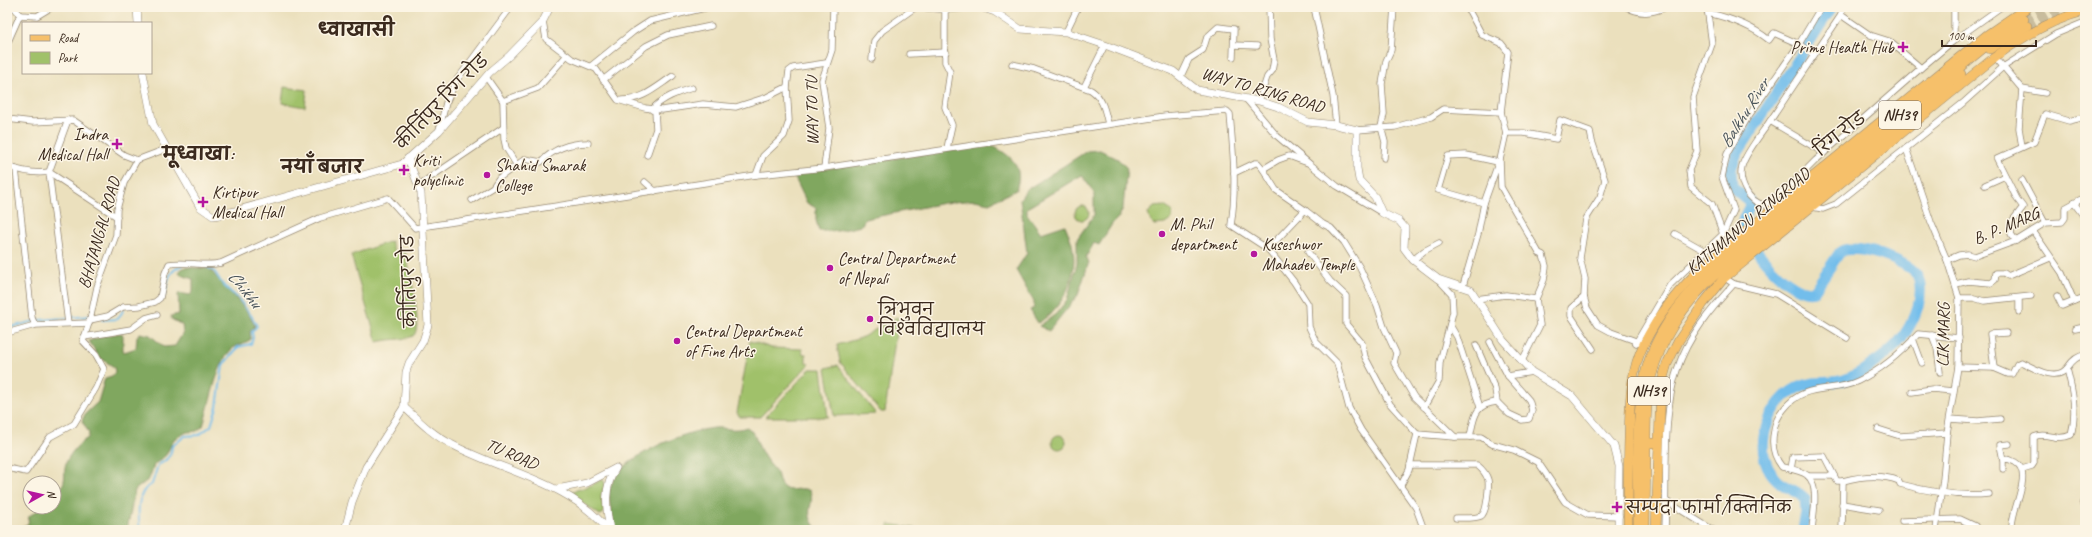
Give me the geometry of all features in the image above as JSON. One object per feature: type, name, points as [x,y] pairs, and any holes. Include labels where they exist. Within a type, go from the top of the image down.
[{"type":"main road","name":"रिंग रोड","points":[[1782,218],[1786,199],[1987,35],[2028,7]]},
{"type":"main road","points":[[1628,530],[1630,400],[1640,343],[1680,290],[1716,271],[1782,218],[1812,207],[2014,42],[2067,16],[2085,11]]},
{"type":"main road","name":"KATHMANDU RINGROAD","points":[[1645,530],[1643,443],[1644,380],[1647,366],[1660,335],[1692,288],[1716,271],[1782,218],[2002,33],[2025,22]]},
{"type":"main road","points":[[1656,530],[1662,476],[1658,443],[1661,385],[1668,364],[1716,271]]},
{"type":"main road","points":[[1643,443],[1658,443]]},
{"type":"main road","name":"KATHMANDU RINGROAD","points":[[1638,530],[1643,443]]},
{"type":"street","points":[[14,7],[20,14],[37,16],[52,7]]},
{"type":"street","points":[[137,7],[138,22]]},
{"type":"street","points":[[439,131],[446,103],[456,81],[511,7]]},
{"type":"street","name":"कीर्तिपुर रिंग रोड","points":[[143,74],[153,124],[200,207],[213,216],[402,164],[439,131],[467,96],[481,84],[486,76],[543,21],[550,7]]},
{"type":"street","points":[[591,66],[633,32],[650,21],[709,7]]},
{"type":"street","name":"WAY TO TU","points":[[824,168],[829,128],[822,80],[826,63],[832,50],[833,7]]},
{"type":"street","points":[[872,59],[874,41],[882,31],[916,7]]},
{"type":"street","name":"WAY TO RING ROAD","points":[[923,7],[944,9],[980,7],[995,12],[1020,28],[1066,32],[1105,44],[1181,76],[1197,90],[1259,101],[1278,107],[1308,122],[1336,125],[1357,130]]},
{"type":"street","points":[[1066,32],[1078,7]]},
{"type":"street","points":[[1259,101],[1267,77],[1272,70],[1274,60],[1270,38],[1269,7]]},
{"type":"street","points":[[1314,7],[1333,96],[1336,125]]},
{"type":"street","points":[[1384,158],[1385,142],[1381,127],[1384,114],[1382,84],[1386,61],[1391,50],[1394,7]]},
{"type":"street","points":[[1463,286],[1478,234],[1484,203],[1506,133],[1502,112],[1508,52],[1501,43],[1482,35],[1467,7]]},
{"type":"street","points":[[1627,7],[1638,13],[1656,11],[1666,7]]},
{"type":"street","points":[[1506,133],[1524,133],[1556,138],[1560,120],[1590,131],[1605,180],[1600,197],[1586,219],[1580,258],[1585,279],[1584,297],[1587,308],[1598,325],[1640,343],[1670,285],[1723,234],[1734,210],[1722,177],[1727,154],[1748,117],[1799,45],[1821,7]]},
{"type":"street","points":[[1843,7],[1841,15],[1813,54],[1742,166],[1743,187],[1756,203],[1764,205],[1792,184],[1824,153],[1921,68],[1952,42],[2001,7]]},
{"type":"street","points":[[1952,42],[1954,32],[1954,7]]},
{"type":"street","points":[[944,9],[945,62],[950,72],[945,107],[952,125],[947,148]]},
{"type":"street","points":[[1723,234],[1712,204],[1690,187],[1689,170],[1697,151],[1693,97],[1712,44],[1707,10],[1756,30],[1770,40],[1774,33],[1799,45],[1813,54]]},
{"type":"street","points":[[7,44],[20,14]]},
{"type":"street","points":[[1841,15],[1870,35],[1889,41],[1921,68]]},
{"type":"street","points":[[543,21],[546,39],[567,55],[596,69],[618,100],[654,110],[703,104],[736,107],[767,98],[787,87]]},
{"type":"street","points":[[1812,207],[1823,209],[1836,204],[1963,102],[2003,67],[2056,34],[2085,22]]},
{"type":"street","points":[[603,80],[646,46],[668,35],[711,26]]},
{"type":"street","points":[[1181,76],[1189,59],[1203,50],[1207,37],[1218,27],[1234,29],[1233,57]]},
{"type":"street","points":[[1084,87],[1105,44]]},
{"type":"street","points":[[1234,45],[1257,46]]},
{"type":"street","points":[[909,54],[946,52]]},
{"type":"street","points":[[503,101],[538,88],[567,55]]},
{"type":"street","points":[[1995,57],[2022,89],[2045,93]]},
{"type":"street","points":[[756,175],[763,156],[784,136],[789,121],[787,87],[789,71],[793,68],[826,63]]},
{"type":"street","points":[[1012,64],[1034,69],[1084,87],[1097,94],[1103,104],[1108,124]]},
{"type":"street","points":[[486,76],[503,101],[503,128],[506,148],[516,164]]},
{"type":"street","points":[[618,100],[634,100],[642,97],[673,76]]},
{"type":"street","points":[[648,155],[656,129],[654,110],[656,105],[679,92],[692,88]]},
{"type":"street","points":[[2022,89],[2019,123],[2022,147]]},
{"type":"street","points":[[1246,98],[1277,136],[1337,186],[1382,213],[1399,221],[1404,228],[1404,248],[1413,260],[1438,279],[1452,294],[1453,312],[1440,362],[1439,381],[1424,407]]},
{"type":"street","points":[[1382,213],[1375,197],[1360,180],[1357,168],[1357,130],[1395,127],[1431,117],[1443,109],[1502,112]]},
{"type":"street","points":[[7,332],[35,325],[90,321],[108,316],[123,307],[139,306],[155,302],[160,298],[165,273],[169,264],[178,262],[212,266],[221,264],[320,218],[388,198],[415,228],[655,190],[756,175],[824,168],[1108,124],[1165,116],[1228,111],[1230,114],[1235,192],[1231,225],[1260,242],[1268,249],[1294,282],[1308,304],[1309,327],[1316,342],[1337,364],[1349,408],[1360,430],[1388,470],[1401,485],[1416,508],[1424,530]]},
{"type":"street","points":[[2016,241],[2011,234],[2013,220],[2023,207],[2017,199],[1997,159],[2036,139],[2045,114],[2069,121],[2085,117]]},
{"type":"street","points":[[7,119],[34,122],[73,120],[124,156],[137,160],[166,149]]},
{"type":"street","points":[[68,120],[49,172],[68,323]]},
{"type":"street","points":[[1770,121],[1824,153]]},
{"type":"street","points":[[419,185],[503,128]]},
{"type":"street","points":[[472,200],[493,187],[499,178],[516,164],[525,160],[541,162],[562,146],[588,142]]},
{"type":"street","points":[[1503,145],[1500,160],[1501,187],[1539,253],[1543,254],[1546,266],[1544,280],[1536,299],[1540,326],[1522,361]]},
{"type":"street","name":"LIK MARG","points":[[1906,148],[1931,222],[1956,284],[1959,298],[1958,367],[1947,433],[1942,492],[1936,530]]},
{"type":"street","points":[[1484,203],[1438,190],[1447,158],[1450,156],[1466,155],[1498,162]]},
{"type":"street","points":[[1263,169],[1289,156],[1311,165]]},
{"type":"street","name":"कीर्तिपुर रोड","points":[[345,530],[352,502],[366,467],[404,407],[406,372],[409,363],[423,341],[428,325],[422,227],[423,211],[419,185],[408,158]]},
{"type":"street","name":"BHAJANGAL ROAD","points":[[84,337],[90,321],[98,287],[116,235],[117,208],[124,183],[137,160]]},
{"type":"street","points":[[1234,173],[1258,163],[1276,190],[1323,224],[1331,228],[1344,242],[1360,268],[1377,305],[1384,327],[1396,353],[1394,363],[1414,396],[1455,437]]},
{"type":"street","points":[[7,166],[16,170],[49,172],[117,217]]},
{"type":"street","points":[[16,170],[32,318],[35,325]]},
{"type":"street","points":[[1985,185],[2005,176]]},
{"type":"street","points":[[2022,180],[2045,223]]},
{"type":"street","points":[[645,182],[655,190]]},
{"type":"street","name":"B. P. MARG","points":[[1947,260],[1968,254],[1975,256],[2016,241],[2045,223],[2062,222],[2065,218],[2065,208],[2085,197]]},
{"type":"street","points":[[2074,203],[2085,218]]},
{"type":"street","points":[[1268,249],[1305,210]]},
{"type":"street","points":[[2033,230],[2050,258],[2062,273],[2074,301]]},
{"type":"street","points":[[1675,234],[1705,251]]},
{"type":"street","points":[[1413,260],[1424,251],[1438,243]]},
{"type":"street","points":[[1308,252],[1330,281],[1346,296],[1346,324],[1362,343],[1365,357],[1390,404],[1417,434],[1481,438],[1492,444],[1514,450],[1538,462],[1565,502],[1588,515],[1619,516]]},
{"type":"street","points":[[1699,256],[1734,284],[1776,294],[1847,338]]},
{"type":"street","points":[[1956,284],[1968,281],[1991,283],[1995,280],[1996,273],[2004,273],[2008,276],[2050,258]]},
{"type":"street","points":[[1438,279],[1463,286],[1471,290],[1503,340],[1532,372],[1572,396],[1614,446],[1620,466],[1618,530]]},
{"type":"street","points":[[1665,530],[1666,501],[1662,476],[1670,407],[1677,370],[1700,325],[1734,284]]},
{"type":"street","points":[[1476,299],[1506,295],[1536,299]]},
{"type":"street","points":[[1959,298],[1974,298],[1984,301],[2031,296]]},
{"type":"street","points":[[2057,296],[2062,306],[2085,297]]},
{"type":"street","points":[[1584,297],[1571,308],[1571,316],[1593,349]]},
{"type":"street","points":[[2019,298],[2019,312]]},
{"type":"street","points":[[7,468],[26,472],[50,437],[74,424],[96,388],[104,369],[96,354],[82,341],[84,337],[131,329],[146,318],[157,314]]},
{"type":"street","points":[[1450,325],[1457,337],[1480,407]]},
{"type":"street","points":[[2075,329],[2085,327]]},
{"type":"street","points":[[1994,368],[1990,334],[2006,333]]},
{"type":"street","points":[[1834,476],[1808,476],[1782,467],[1778,462],[1773,448],[1775,422],[1789,402],[1800,394],[1816,389],[1848,386],[1859,381],[1886,365],[1918,334],[1959,338]]},
{"type":"street","points":[[1932,335],[1937,348],[1940,372]]},
{"type":"street","points":[[1914,339],[1922,363]]},
{"type":"street","points":[[1476,345],[1495,389],[1497,402],[1509,414],[1522,420],[1529,419],[1532,410],[1529,400],[1508,376],[1490,342]]},
{"type":"street","points":[[1958,367],[1994,368],[2008,374],[2012,374],[2017,364],[2021,362],[2050,374],[2060,374],[2067,369],[2071,362],[2085,355]]},
{"type":"street","points":[[2022,469],[2033,465],[2034,437],[2042,434],[2058,439],[2071,435],[2075,421],[2072,385],[2067,369]]},
{"type":"street","points":[[1508,376],[1532,372]]},
{"type":"street","points":[[1912,392],[1932,389],[1953,391]]},
{"type":"street","points":[[1470,437],[1475,416],[1480,407],[1487,403],[1497,402]]},
{"type":"street","name":"TU ROAD","points":[[404,407],[424,427],[452,444],[557,489],[592,513],[609,530]]},
{"type":"street","points":[[1950,419],[1978,421],[2000,419]]},
{"type":"street","points":[[1878,429],[1900,436],[1947,433]]},
{"type":"street","points":[[1401,485],[1410,465],[1417,434]]},
{"type":"street","points":[[2003,470],[2000,445],[2009,444]]},
{"type":"street","points":[[1791,470],[1793,457],[1824,456],[1837,481],[1862,476],[1892,478],[1908,486],[1942,492],[1968,496],[1989,494]]},
{"type":"street","points":[[2003,460],[2010,460],[2019,464],[2022,469],[2021,491],[2015,506],[2012,530]]},
{"type":"street","points":[[1410,465],[1477,465],[1485,472],[1488,481],[1486,511],[1482,515],[1472,518],[1456,518]]},
{"type":"street","points":[[557,489],[587,483],[616,468],[610,476],[606,495],[609,530]]},
{"type":"street","points":[[1808,476],[1814,491],[1812,530]]},
{"type":"street","points":[[1842,530],[1842,504],[1844,495],[1843,481]]},
{"type":"street","points":[[2085,499],[2083,505],[2085,507]]},
{"type":"street","points":[[1666,501],[1713,530]]},
{"type":"street","points":[[1842,504],[1879,510]]},
{"type":"street","points":[[1902,521],[1937,521],[1960,519],[1975,526]]},
{"type":"green space","points":[[284,87],[307,90],[305,107],[282,103]]},
{"type":"green space","points":[[988,144],[1002,151],[1013,161],[1018,173],[1016,190],[989,203],[975,200],[944,203],[865,219],[861,226],[838,231],[819,231],[816,220],[816,208],[807,203],[793,174]]},
{"type":"green space","points":[[1100,150],[1118,159],[1127,168],[1123,208],[1119,217],[1112,224],[1099,245],[1094,243],[1086,257],[1089,262],[1078,295],[1049,331],[1039,326],[1056,314],[1067,300],[1077,264],[1077,239],[1094,215],[1094,193],[1082,175],[1027,208],[1027,214],[1041,233],[1065,225],[1073,249],[1073,271],[1066,292],[1054,310],[1038,323],[1030,310],[1034,308],[1034,302],[1016,270],[1027,253],[1020,199],[1026,190],[1087,151]]},
{"type":"green space","points":[[1082,206],[1087,208],[1089,213],[1087,218],[1082,220],[1077,218],[1075,213],[1077,208]]},
{"type":"green space","points":[[1164,206],[1172,211],[1172,219],[1165,224],[1154,225],[1150,220],[1148,213],[1154,207]]},
{"type":"green space","points":[[391,241],[395,254],[405,251],[416,309],[416,331],[413,336],[410,337],[377,342],[351,255]]},
{"type":"green space","points":[[185,267],[210,269],[246,310],[255,326],[250,332],[251,339],[232,349],[226,356],[214,385],[203,426],[197,431],[187,432],[174,439],[166,455],[154,465],[149,479],[135,490],[127,530],[14,530],[28,524],[29,516],[31,515],[62,515],[62,486],[64,482],[67,460],[75,449],[88,438],[89,433],[82,421],[85,414],[98,402],[105,378],[112,376],[115,372],[114,367],[99,357],[89,341],[103,336],[121,333],[123,335],[124,352],[136,348],[137,336],[140,333],[150,335],[164,347],[175,346],[183,333],[182,325],[171,319],[171,316],[179,314],[178,293],[190,295],[193,292],[193,279],[181,275],[179,271]]},
{"type":"green space","points":[[897,317],[898,319],[885,412],[881,412],[840,362],[837,345],[861,338]]},
{"type":"green space","points":[[750,341],[772,348],[802,349],[803,354],[806,354],[806,363],[809,364],[760,417],[740,417],[737,413]]},
{"type":"green space","points":[[838,365],[876,414],[834,416],[826,368]]},
{"type":"green space","points":[[810,369],[822,369],[828,417],[765,417]]},
{"type":"green space","points":[[747,427],[753,433],[765,458],[777,473],[783,487],[789,490],[807,489],[810,491],[810,518],[818,530],[615,530],[609,493],[616,477],[625,466],[654,448],[686,434],[714,428],[733,429]]},
{"type":"green space","points":[[1059,435],[1064,437],[1066,442],[1064,447],[1059,449],[1054,447],[1052,442],[1054,437]]},
{"type":"green space","points":[[602,479],[605,483],[601,497],[604,513],[600,515],[573,496],[571,492],[592,485]]},
{"type":"green space","points":[[889,524],[925,530],[889,530]]},
{"type":"waterway","name":"Chikhu","points":[[7,33],[12,26],[10,7]]},
{"type":"waterway","name":"Balkhu River","points":[[1803,530],[1806,512],[1805,499],[1778,480],[1772,474],[1765,459],[1763,442],[1770,417],[1784,397],[1798,388],[1814,383],[1844,380],[1859,373],[1885,355],[1893,348],[1908,329],[1912,322],[1920,298],[1919,282],[1917,275],[1912,270],[1903,264],[1880,254],[1856,249],[1840,252],[1814,291],[1804,291],[1793,286],[1771,267],[1752,243],[1743,222],[1750,202],[1732,187],[1731,169],[1737,154],[1832,7]]},
{"type":"waterway","name":"Chikhu","points":[[161,301],[166,292],[167,283],[171,273],[182,265]]},
{"type":"waterway","name":"Chikhu","points":[[140,530],[139,504],[143,492],[152,484],[158,465],[168,458],[171,453],[172,446],[185,436],[199,435],[211,426],[217,407],[223,365],[238,347],[251,344],[253,338],[252,332],[257,326],[251,315],[238,298],[223,285],[215,272],[206,266]]},
{"type":"waterway","name":"Chikhu","points":[[102,320],[118,319],[124,309]]},
{"type":"waterway","name":"Chikhu","points":[[7,328],[39,320],[91,316]]},
{"type":"tunnel","points":[[2024,19],[2048,7]]},
{"type":"tunnel","points":[[2027,26],[2047,15],[2068,7]]},
{"type":"place","name":"Prime Health Hub","points":[[1903,47]]},
{"type":"place","name":"Indra Medical Hall","points":[[117,144]]},
{"type":"place","name":"Kriti polyclinic","points":[[404,170]]},
{"type":"place","name":"Shahid Smarak College","points":[[487,175]]},
{"type":"place","name":"Kirtipur Medical Hall","points":[[203,202]]},
{"type":"place","name":"M. Phil department","points":[[1162,234]]},
{"type":"place","name":"Kuseshwor Mahadev Temple","points":[[1254,254]]},
{"type":"place","name":"Central Department of Nepali","points":[[830,268]]},
{"type":"place","name":"त्रिभुवन विश्वविद्यालय","points":[[870,319]]},
{"type":"place","name":"Central Department of Fine Arts","points":[[677,341]]},
{"type":"place","name":"सम्पदा फार्मा/क्लिनिक","points":[[1617,507]]},
{"type":"district","name":"ध्वाखासी","points":[[356,30]]},
{"type":"district","name":"मूध्वाखा:","points":[[198,154]]},
{"type":"district","name":"नयाँ बजार","points":[[322,167]]}]
